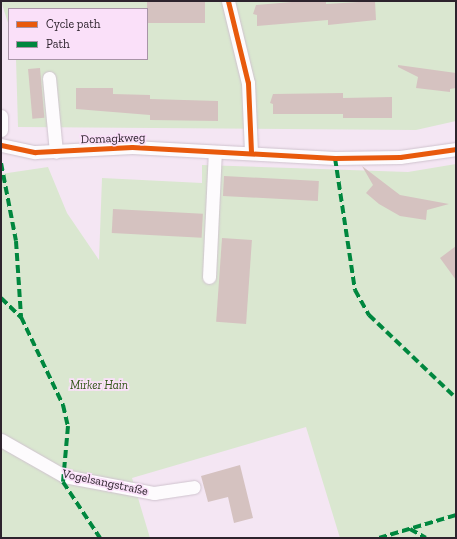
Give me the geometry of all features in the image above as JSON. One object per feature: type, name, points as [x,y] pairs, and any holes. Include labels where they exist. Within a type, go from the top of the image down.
[{"type":"street","points":[[228,1],[248,83],[251,153]]},
{"type":"street","points":[[49,78],[56,152]]},
{"type":"street","points":[[1,116],[1,130]]},
{"type":"street","name":"Domagkweg","points":[[1,145],[35,152],[132,147],[335,158],[400,157],[456,149]]},
{"type":"street","points":[[209,277],[215,152]]},
{"type":"street","name":"Vogelsangstraße","points":[[1,440],[64,476],[154,493],[194,488]]},
{"type":"green space","points":[[1,1],[456,1],[456,121],[416,130],[18,127],[16,60],[148,60],[148,8],[8,8],[8,23]]},
{"type":"green space","name":"Mirker Hain","points":[[456,164],[456,538],[340,538],[306,427],[132,478],[150,538],[1,538],[1,174],[48,167],[67,213],[99,260],[102,178],[202,183],[202,165],[408,172]]},
{"type":"building","points":[[304,1],[326,1],[326,4],[375,1],[376,20],[328,25],[328,20],[257,26],[257,15],[253,14],[256,5]]},
{"type":"building","points":[[147,2],[205,2],[205,23],[148,23]]},
{"type":"building","points":[[398,65],[456,73],[456,88],[450,89],[450,92],[416,88],[418,77],[398,67]]},
{"type":"building","points":[[40,68],[44,118],[32,119],[28,69]]},
{"type":"building","points":[[76,88],[113,88],[113,94],[150,95],[150,99],[218,101],[218,121],[150,120],[150,115],[76,109]]},
{"type":"building","points":[[343,93],[343,98],[392,97],[392,118],[343,118],[343,114],[273,114],[273,104],[270,103],[273,94]]},
{"type":"building","points":[[362,166],[400,195],[449,204],[427,210],[426,220],[400,216],[379,204],[366,193],[373,185]]},
{"type":"building","points":[[224,176],[319,181],[318,201],[223,196]]},
{"type":"building","points":[[113,209],[203,214],[202,238],[112,233]]},
{"type":"building","points":[[222,238],[252,240],[246,324],[216,322]]},
{"type":"building","points":[[456,246],[456,280],[440,258]]},
{"type":"building","points":[[240,465],[253,518],[234,523],[228,497],[208,502],[201,476]]},
{"type":"marked path","points":[[335,158],[355,290],[369,315],[456,398]]},
{"type":"marked path","points":[[1,163],[16,241],[21,317]]},
{"type":"marked path","points":[[1,298],[21,317],[63,405],[68,426],[63,482],[100,538]]},
{"type":"marked path","points":[[379,538],[456,515]]},
{"type":"marked path","points":[[410,529],[426,538]]},
{"type":"cycle path","points":[[228,1],[248,83],[251,153]]},
{"type":"cycle path","points":[[1,145],[35,152],[132,147],[335,158],[400,157],[456,149]]}]
